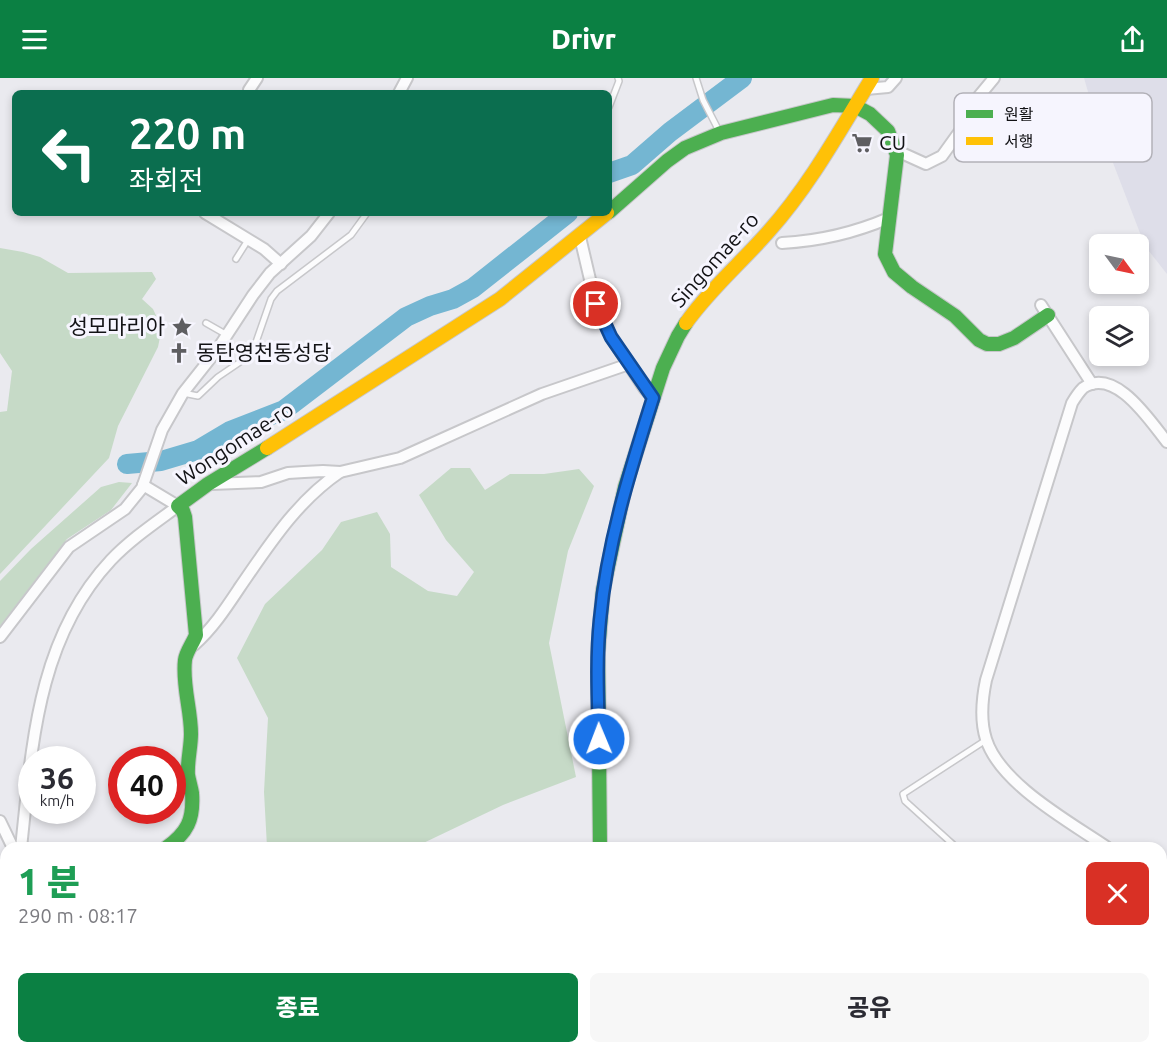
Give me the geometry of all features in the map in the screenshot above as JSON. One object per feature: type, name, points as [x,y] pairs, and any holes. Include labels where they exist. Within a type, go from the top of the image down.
[{"type":"street","points":[[896,78],[888,87],[869,84],[855,106],[870,114],[888,131],[895,150],[897,167],[885,254],[887,262],[906,284],[963,322],[980,340],[989,345],[1004,343],[1027,330],[1045,310],[1092,384]]},
{"type":"street","points":[[982,93],[994,78]]},
{"type":"street","name":"Wongomae-ro","points":[[612,209],[667,161],[686,148],[721,134],[833,105],[855,106]]},
{"type":"street","name":"Singomae-ro","points":[[600,842],[598,652],[602,600],[608,558],[625,487],[666,360],[689,318],[712,289],[748,254],[790,205],[855,106]]},
{"type":"street","points":[[895,150],[926,164],[942,156],[954,139]]},
{"type":"street","points":[[210,216],[281,264]]},
{"type":"street","points":[[0,637],[69,547],[124,509],[144,482],[159,439],[173,408],[183,393],[227,335],[253,295],[311,236],[327,216]]},
{"type":"street","name":"Wongomae-ro","points":[[174,842],[180,838],[190,822],[191,814],[192,792],[188,775],[190,732],[185,657],[194,645],[196,635],[185,517],[178,506],[208,484],[500,299],[604,216]]},
{"type":"street","points":[[782,243],[836,236],[861,230],[889,218]]},
{"type":"street","points":[[580,237],[596,304],[611,337],[653,398]]},
{"type":"street","points":[[208,484],[261,482],[288,473],[340,472],[400,458],[542,394],[629,364]]},
{"type":"street","points":[[1099,842],[1035,798],[1009,775],[986,740],[982,699],[1072,403],[1082,389],[1092,384],[1107,384],[1133,400],[1167,442]]},
{"type":"street","points":[[194,645],[217,621],[286,522],[322,484],[340,472]]},
{"type":"street","points":[[22,842],[34,725],[51,661],[70,616],[110,560],[142,532],[178,506],[144,482]]},
{"type":"street","points":[[0,821],[10,842]]},
{"type":"lane","points":[[612,98],[619,81],[618,78]]},
{"type":"lane","points":[[696,78],[703,100],[721,134]]},
{"type":"lane","points":[[183,393],[198,396],[218,377],[243,360],[254,348],[271,298],[351,235],[365,216]]},
{"type":"lane","points":[[236,259],[248,240]]},
{"type":"lane","points":[[206,323],[227,335]]},
{"type":"lane","points":[[950,842],[905,801],[903,794],[986,740]]},
{"type":"shaded area","points":[[1084,78],[1167,78],[1167,274],[1149,251],[1149,234],[1140,234],[1113,162],[1152,162],[1152,93],[1088,93]]},
{"type":"green space","points":[[0,248],[40,257],[68,273],[152,272],[156,279],[142,299],[153,309],[161,332],[158,347],[118,426],[109,458],[0,574],[0,412],[7,411],[12,371],[0,353]]},
{"type":"green space","points":[[451,468],[470,468],[485,490],[510,474],[544,474],[579,469],[594,486],[568,551],[549,643],[576,777],[503,805],[425,842],[267,842],[264,792],[268,718],[237,658],[265,604],[322,550],[341,522],[377,512],[390,534],[391,567],[428,591],[457,596],[474,572],[446,540],[419,495]]},
{"type":"green space","points":[[119,482],[132,483],[111,510],[67,539],[0,626],[0,581],[31,549],[101,487]]},
{"type":"waterway","points":[[612,172],[632,165],[670,132],[742,78]]},
{"type":"waterway","points":[[127,464],[161,461],[198,450],[230,431],[284,410],[406,317],[453,299],[473,288],[564,216]]},
{"type":"traffic: fast","points":[[612,209],[685,148],[721,133],[833,105],[855,106],[870,114],[888,131],[897,155],[885,254],[894,272],[955,316],[979,340],[987,344],[999,344],[1014,338],[1048,315]]},
{"type":"traffic: fast","points":[[600,842],[598,652],[603,590],[625,487],[663,368],[686,323]]},
{"type":"traffic: fast","points":[[173,842],[188,825],[192,811],[192,793],[188,775],[191,725],[184,669],[186,657],[196,635],[185,517],[178,506],[208,484],[267,448]]},
{"type":"traffic: slow","points":[[686,323],[705,299],[769,231],[798,195],[872,78]]},
{"type":"traffic: slow","points":[[267,448],[500,299],[603,216]]},
{"type":"place","name":"CU","points":[[862,143]]},
{"type":"place","name":"성모마리아","points":[[182,327]]},
{"type":"place","name":"동탄영천동성당","points":[[179,353]]},
{"type":"route","points":[[596,304],[611,337],[653,398],[625,487],[608,558],[599,622],[599,739]]}]
